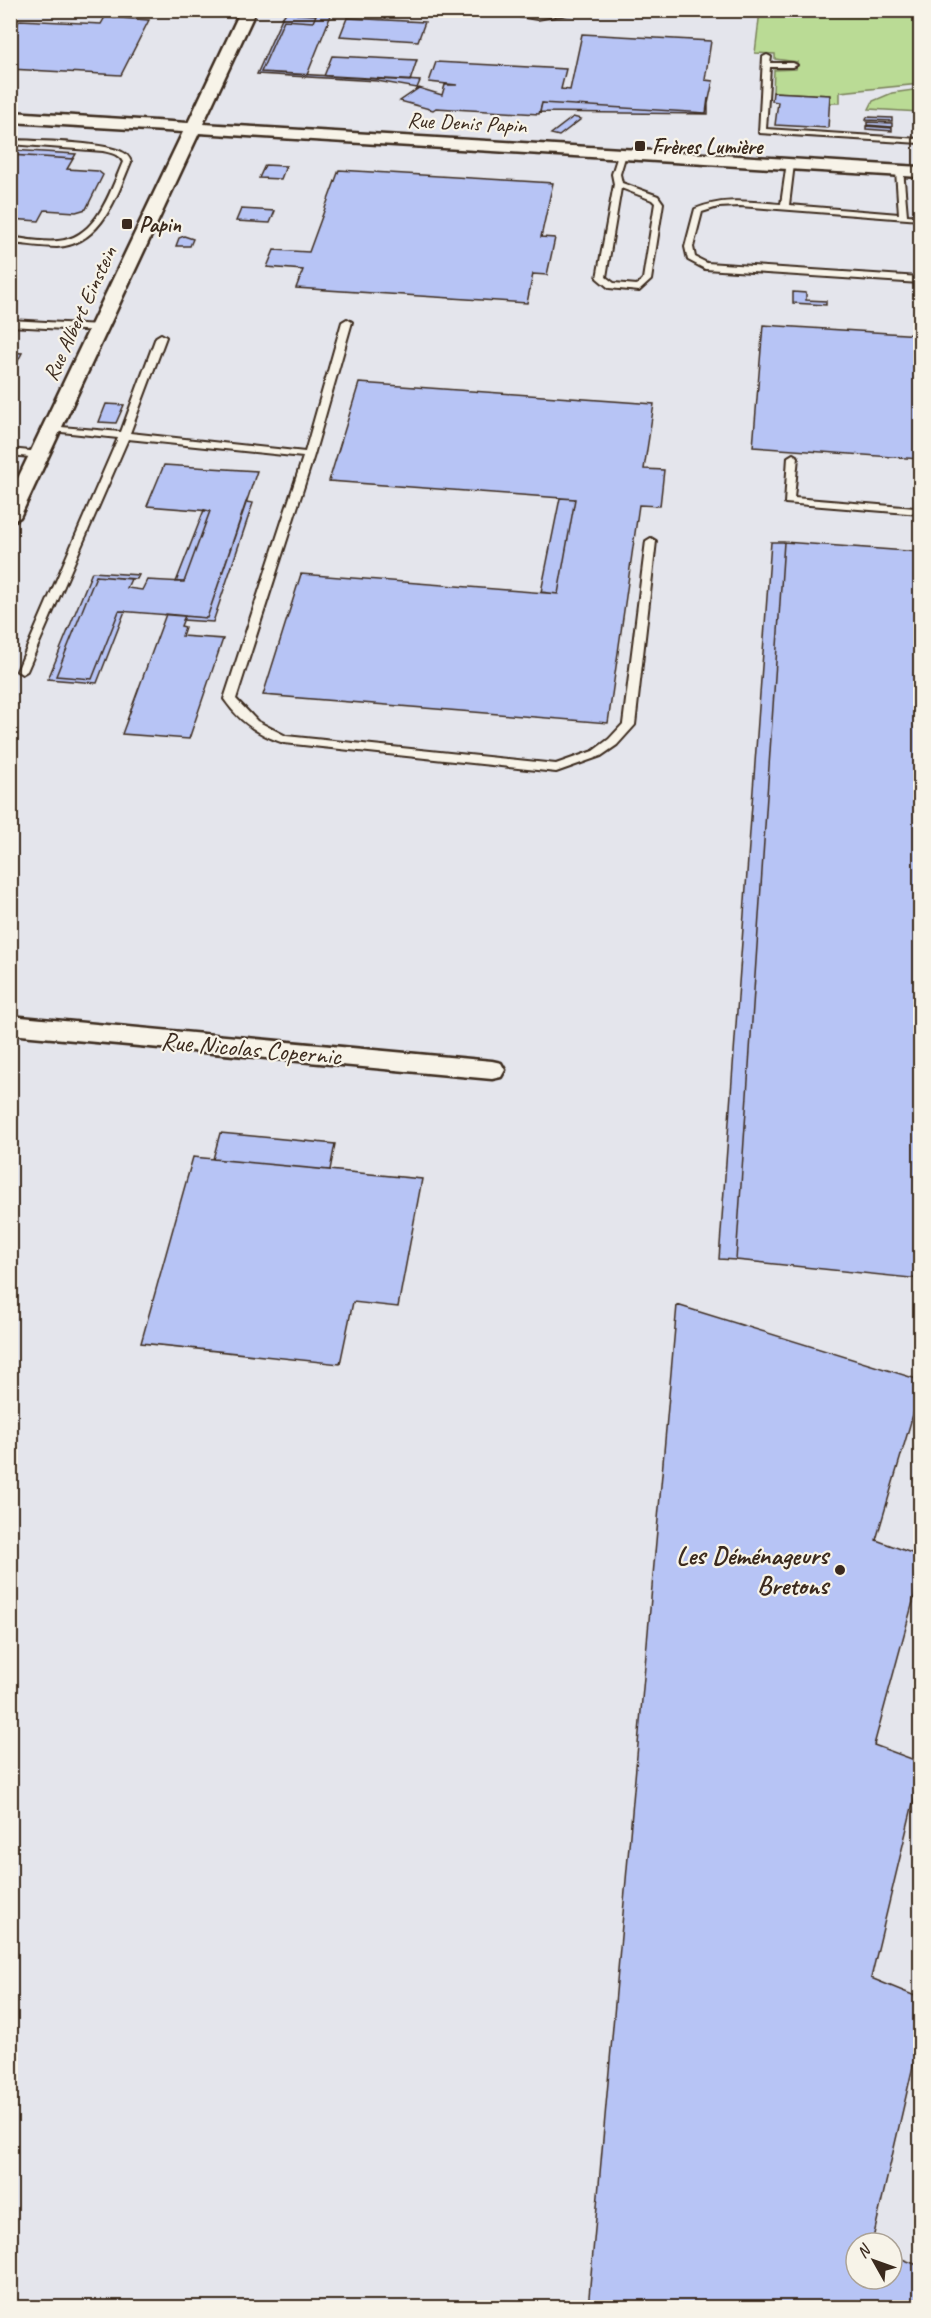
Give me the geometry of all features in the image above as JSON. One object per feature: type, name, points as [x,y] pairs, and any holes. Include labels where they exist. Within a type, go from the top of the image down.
[{"type":"street","name":"Rue Albert Einstein","points":[[10,517],[249,10]]},
{"type":"street","name":"Rue Denis Papin","points":[[10,117],[921,172]]},
{"type":"street","name":"Rue Nicolas Copernic","points":[[10,1025],[492,1070]]},
{"type":"lane","points":[[503,13],[548,17],[589,10]]},
{"type":"lane","points":[[793,65],[767,61],[762,132],[921,141]]},
{"type":"lane","points":[[10,142],[103,148],[126,157],[127,162],[95,228],[84,236],[59,244],[10,240]]},
{"type":"lane","points":[[618,184],[655,198],[659,203],[647,280],[639,288],[612,286],[601,278],[618,184],[616,174],[622,154]]},
{"type":"lane","points":[[785,207],[790,164]]},
{"type":"lane","points":[[900,171],[903,217]]},
{"type":"lane","points":[[921,218],[723,203],[706,207],[698,212],[689,247],[691,258],[705,266],[921,280]]},
{"type":"lane","points":[[10,322],[99,328]]},
{"type":"lane","points":[[347,322],[309,455],[230,699],[241,717],[260,730],[284,739],[556,768],[586,760],[613,744],[629,725],[651,541]]},
{"type":"lane","points":[[22,671],[124,436],[161,337]]},
{"type":"lane","points":[[52,428],[309,455]]},
{"type":"lane","points":[[10,453],[40,455]]},
{"type":"lane","points":[[793,457],[789,501],[920,511],[921,474]]},
{"type":"shaded area","points":[[11,11],[920,11],[920,2307],[11,2308]]},
{"type":"green space","points":[[760,11],[920,11],[920,84],[840,92],[840,103],[829,103],[829,95],[773,92],[774,70],[796,69],[797,62],[775,59],[775,54],[755,53]]},
{"type":"green space","points":[[920,89],[920,112],[869,109],[873,101],[892,93]]},
{"type":"building","points":[[288,10],[299,10],[297,14],[316,15],[313,22],[284,20],[261,72],[420,81],[417,88],[377,81],[257,74],[282,18]]},
{"type":"building","points":[[299,10],[333,10],[307,75],[261,72],[284,20],[313,22],[316,15],[297,14]]},
{"type":"building","points":[[443,10],[474,10],[465,16]]},
{"type":"building","points":[[105,17],[149,20],[121,75],[10,69],[10,32],[20,20],[101,24]]},
{"type":"building","points":[[347,18],[425,22],[418,41],[340,36]]},
{"type":"building","points":[[582,34],[711,41],[705,80],[713,81],[706,113],[542,103],[539,114],[436,108],[433,110],[400,101],[419,88],[442,95],[445,85],[457,85],[429,82],[436,62],[566,69],[561,89],[570,90]]},
{"type":"building","points":[[332,56],[417,60],[410,81],[324,76]]},
{"type":"building","points":[[773,92],[830,95],[828,128],[775,125],[778,102],[772,101]]},
{"type":"building","points":[[708,98],[708,114],[540,112],[542,103],[706,113]]},
{"type":"building","points":[[573,117],[581,119],[559,136],[551,134]]},
{"type":"building","points":[[867,117],[892,118],[892,121],[866,120]]},
{"type":"building","points":[[867,122],[892,123],[892,127],[867,125]]},
{"type":"building","points":[[866,126],[892,128],[892,131],[866,129]]},
{"type":"building","points":[[10,150],[76,154],[73,159],[10,155]]},
{"type":"building","points":[[10,155],[73,159],[67,169],[98,171],[103,175],[86,209],[76,212],[45,210],[39,221],[10,219]]},
{"type":"building","points":[[265,165],[286,166],[281,179],[259,178]]},
{"type":"building","points":[[339,170],[553,183],[541,237],[555,238],[547,275],[533,274],[527,303],[296,288],[303,270],[267,267],[274,250],[309,252]]},
{"type":"building","points":[[241,209],[275,211],[270,223],[236,221]]},
{"type":"building","points":[[184,236],[193,239],[190,246],[176,246],[179,238]]},
{"type":"building","points":[[793,292],[806,293],[806,300],[826,301],[826,305],[793,303]]},
{"type":"building","points":[[763,325],[920,335],[920,459],[753,447]]},
{"type":"building","points":[[10,352],[22,353],[10,376]]},
{"type":"building","points":[[359,383],[654,404],[644,469],[664,470],[660,506],[639,505],[608,723],[263,695],[301,574],[558,594],[575,499],[329,481]]},
{"type":"building","points":[[106,404],[124,405],[116,423],[99,422]]},
{"type":"building","points":[[164,465],[257,471],[207,618],[119,611],[92,679],[56,676],[96,576],[131,579],[127,588],[142,590],[147,580],[184,582],[210,511],[147,506]]},
{"type":"building","points":[[560,498],[575,499],[558,594],[541,592]]},
{"type":"building","points":[[246,502],[253,503],[213,622],[183,620],[185,616],[207,618]]},
{"type":"building","points":[[204,510],[210,511],[184,582],[176,582]]},
{"type":"building","points":[[771,542],[784,542],[736,1260],[719,1259]]},
{"type":"building","points":[[784,542],[920,552],[920,1279],[736,1260]]},
{"type":"building","points":[[92,572],[139,575],[137,579],[96,576],[56,676],[92,679],[119,611],[125,611],[97,683],[48,679]]},
{"type":"building","points":[[166,614],[185,616],[181,626],[185,627],[182,636],[223,639],[189,739],[122,734]]},
{"type":"building","points":[[220,1133],[335,1144],[330,1170],[213,1159]]},
{"type":"building","points":[[193,1157],[422,1179],[398,1307],[353,1302],[340,1364],[141,1343]]},
{"type":"building","points":[[677,1305],[920,1380],[920,1391],[876,1540],[920,1556],[920,1576],[874,1745],[920,1762],[920,1774],[871,1978],[920,1998],[920,2036],[875,2231],[844,2231],[844,2291],[904,2291],[904,2260],[920,2266],[920,2308],[588,2308]]},
{"type":"place","name":"Frères Lumière","points":[[640,146]]},
{"type":"place","name":"Papin","points":[[127,224]]},
{"type":"place","name":"Les Déménageurs Bretons","points":[[840,1570]]}]
